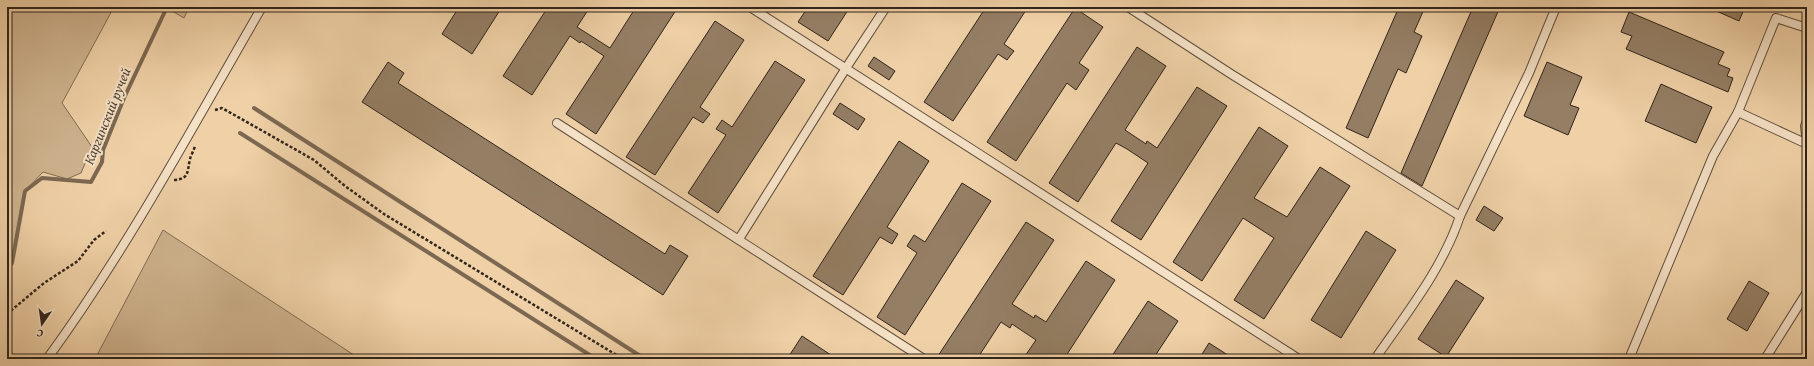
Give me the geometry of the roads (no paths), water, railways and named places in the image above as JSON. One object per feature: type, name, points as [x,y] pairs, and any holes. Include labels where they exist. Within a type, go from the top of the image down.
[{"type":"lane","points":[[47,359],[86,306],[262,7]]},
{"type":"lane","points":[[750,7],[1298,359]]},
{"type":"lane","points":[[739,240],[846,68],[886,7]]},
{"type":"lane","points":[[1128,7],[1231,74],[1460,216]]},
{"type":"lane","points":[[1375,359],[1421,291],[1453,236],[1460,216],[1529,73],[1556,7]]},
{"type":"lane","points":[[1630,359],[1713,156],[1738,112],[1776,18],[1807,28]]},
{"type":"lane","points":[[1738,112],[1807,144],[1806,125]]},
{"type":"lane","points":[[557,123],[924,359]]},
{"type":"lane","points":[[1765,359],[1807,292]]},
{"type":"waterway","name":"Каргинский ручей","points":[[7,268],[12,263],[25,191],[42,178],[91,182],[102,162],[103,150],[124,98],[167,7]]},
{"type":"waterway","points":[[254,108],[645,359]]},
{"type":"waterway","points":[[240,133],[596,359]]}]
